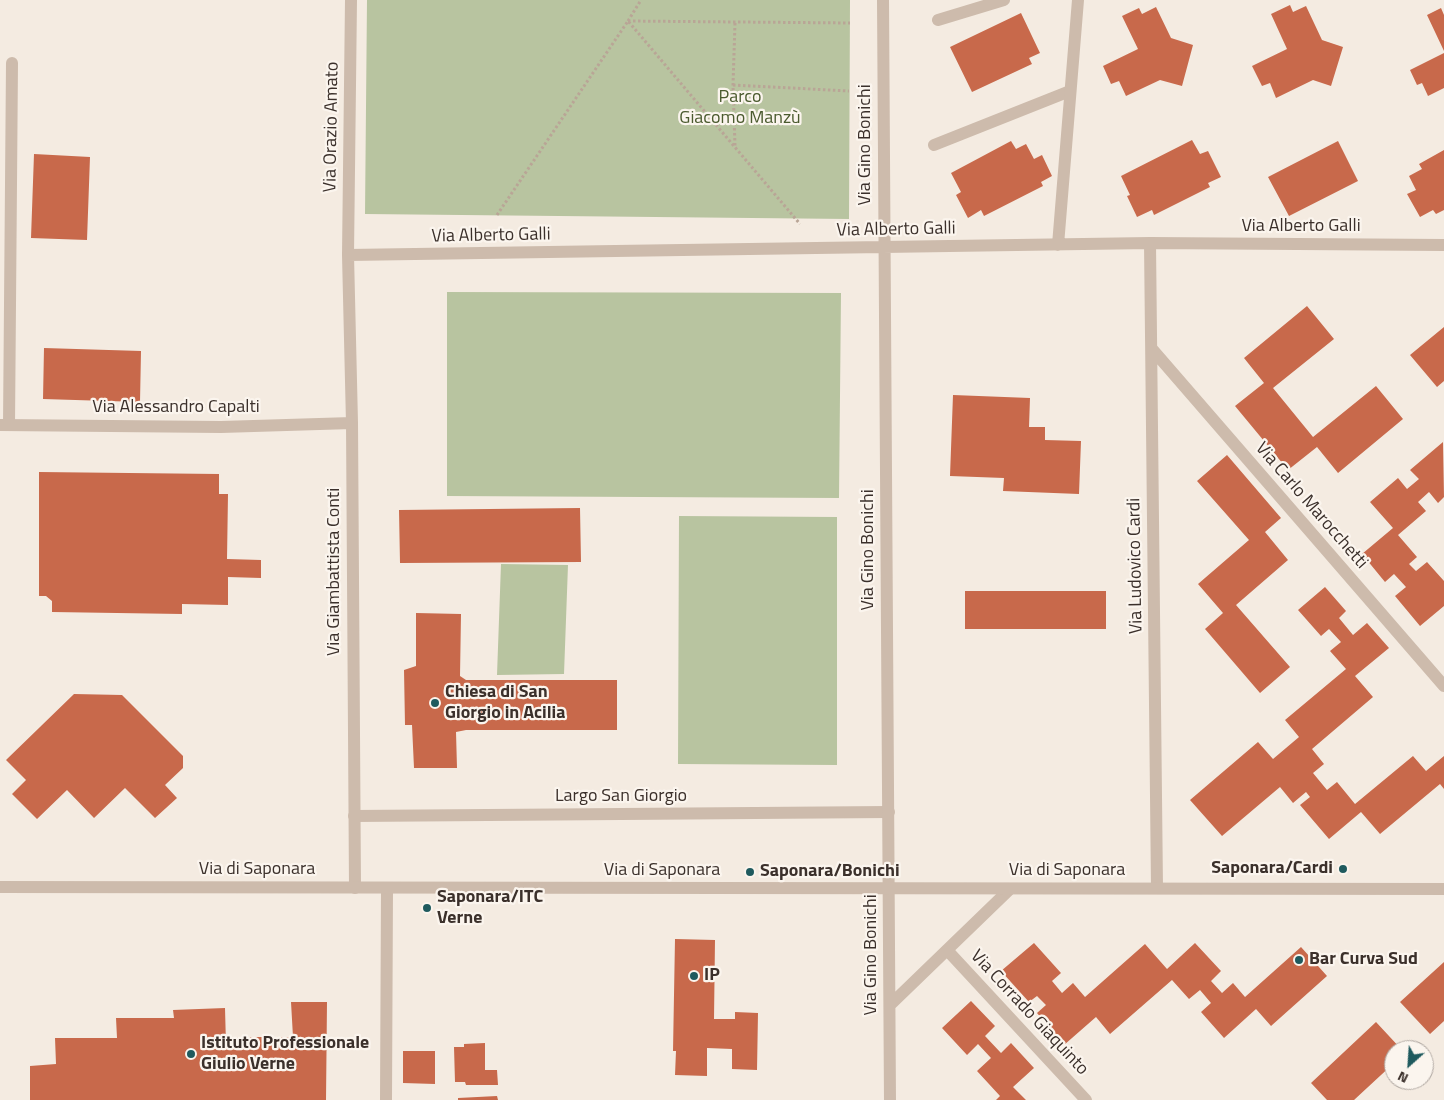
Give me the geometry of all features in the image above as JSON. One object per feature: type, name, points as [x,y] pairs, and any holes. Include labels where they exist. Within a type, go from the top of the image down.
[{"type":"street","name":"Via Orazio Amato","points":[[348,255],[351,0]]},
{"type":"street","name":"Via Gino Bonichi","points":[[883,0],[890,1100]]},
{"type":"street","points":[[938,20],[1004,0]]},
{"type":"street","points":[[1058,245],[1078,0]]},
{"type":"street","points":[[5,425],[12,63]]},
{"type":"street","points":[[934,145],[1070,91]]},
{"type":"street","name":"Via Alberto Galli","points":[[348,255],[1150,244],[1444,245]]},
{"type":"street","name":"Via Ludovico Cardi","points":[[1150,244],[1157,888]]},
{"type":"street","name":"Via Giambattista Conti","points":[[348,255],[352,423],[355,888]]},
{"type":"street","name":"Via Carlo Marocchetti","points":[[1152,349],[1444,686]]},
{"type":"street","name":"Via Alessandro Capalti","points":[[5,425],[221,427],[352,423]]},
{"type":"street","name":"Largo San Giorgio","points":[[354,816],[889,812]]},
{"type":"street","name":"Via di Saponara","points":[[0,887],[1444,890]]},
{"type":"street","points":[[386,1100],[387,889]]},
{"type":"street","points":[[890,1004],[1010,889]]},
{"type":"street","name":"Via Corrado Giaquinto","points":[[947,950],[1086,1100]]},
{"type":"path","points":[[497,215],[641,0]]},
{"type":"path","points":[[628,21],[850,23]]},
{"type":"path","points":[[628,21],[800,224]]},
{"type":"path","points":[[735,23],[732,85],[735,146]]},
{"type":"path","points":[[732,85],[849,91]]},
{"type":"green space","name":"Parco Giacomo Manzù","points":[[367,0],[850,0],[849,219],[365,214]]},
{"type":"green space","points":[[447,292],[841,293],[839,498],[447,496]]},
{"type":"green space","points":[[679,516],[837,517],[837,765],[678,764]]},
{"type":"green space","points":[[501,564],[568,565],[564,674],[497,675]]},
{"type":"building","points":[[1290,5],[1293,12],[1306,6],[1322,40],[1343,47],[1331,86],[1313,80],[1276,98],[1270,83],[1262,86],[1252,66],[1287,49],[1271,14]]},
{"type":"building","points":[[1156,7],[1171,38],[1193,45],[1182,86],[1160,80],[1126,96],[1119,81],[1111,84],[1103,66],[1138,49],[1122,16],[1139,8],[1142,14]]},
{"type":"building","points":[[1441,8],[1444,15],[1444,51],[1427,15]]},
{"type":"building","points":[[1021,13],[1040,53],[1029,58],[1032,64],[972,92],[950,47]]},
{"type":"building","points":[[1444,53],[1444,88],[1428,96],[1422,83],[1417,85],[1410,70]]},
{"type":"building","points":[[1192,140],[1200,154],[1208,151],[1221,177],[1208,183],[1210,187],[1154,215],[1152,210],[1137,217],[1127,196],[1130,195],[1121,176]]},
{"type":"building","points":[[1011,141],[1016,149],[1026,144],[1034,159],[1042,155],[1052,176],[1041,182],[1043,186],[984,216],[981,210],[968,218],[956,195],[961,192],[951,173]]},
{"type":"building","points":[[1338,141],[1358,181],[1289,216],[1268,177]]},
{"type":"building","points":[[1444,150],[1444,210],[1436,214],[1433,210],[1420,217],[1407,194],[1416,190],[1409,176],[1422,169],[1419,164]]},
{"type":"building","points":[[34,154],[90,157],[87,240],[31,238]]},
{"type":"building","points":[[1307,306],[1334,339],[1273,388],[1313,437],[1376,386],[1403,419],[1338,473],[1317,447],[1288,470],[1235,406],[1264,383],[1244,358]]},
{"type":"building","points":[[1444,327],[1444,381],[1437,387],[1410,355]]},
{"type":"building","points":[[44,348],[141,351],[140,402],[43,399]]},
{"type":"building","points":[[953,395],[1030,398],[1029,427],[1045,427],[1045,440],[1081,441],[1079,494],[1003,491],[1004,478],[950,476]]},
{"type":"building","points":[[1443,442],[1444,497],[1438,503],[1429,492],[1418,502],[1426,511],[1398,535],[1417,557],[1409,564],[1416,571],[1427,562],[1444,581],[1444,606],[1420,626],[1395,596],[1406,587],[1394,574],[1385,582],[1362,554],[1393,528],[1370,502],[1398,478],[1407,489],[1419,479],[1410,470]]},
{"type":"building","points":[[1227,455],[1281,518],[1265,532],[1288,560],[1236,605],[1290,667],[1260,693],[1205,629],[1223,613],[1198,584],[1249,540],[1197,481]]},
{"type":"building","points":[[39,472],[219,474],[219,494],[228,494],[227,559],[261,560],[261,578],[228,577],[228,605],[182,604],[182,614],[52,612],[52,601],[46,596],[39,596]]},
{"type":"building","points":[[580,508],[581,562],[400,563],[399,510]]},
{"type":"building","points":[[1325,587],[1346,611],[1339,618],[1353,635],[1367,623],[1389,648],[1355,676],[1373,697],[1312,749],[1324,764],[1313,773],[1327,790],[1337,782],[1355,804],[1413,756],[1426,771],[1444,756],[1444,789],[1440,784],[1380,834],[1361,812],[1329,839],[1300,805],[1310,797],[1306,792],[1293,803],[1280,787],[1222,836],[1190,800],[1258,742],[1273,759],[1299,737],[1285,720],[1346,669],[1330,651],[1341,642],[1329,629],[1321,636],[1298,610]]},
{"type":"building","points":[[965,591],[1106,591],[1106,629],[965,629]]},
{"type":"building","points":[[416,613],[461,614],[460,676],[466,680],[617,680],[617,730],[466,730],[456,732],[457,768],[414,768],[412,725],[405,725],[404,670],[416,666]]},
{"type":"building","points":[[74,694],[122,695],[183,756],[183,768],[165,785],[177,798],[155,818],[125,788],[94,818],[67,790],[37,819],[12,794],[26,780],[6,760]]},
{"type":"building","name":"IP","points":[[675,939],[715,940],[714,1019],[735,1019],[735,1012],[758,1013],[757,1070],[732,1069],[732,1049],[707,1048],[707,1076],[675,1075],[676,1051],[673,1051]]},
{"type":"building","points":[[1034,943],[1061,973],[1052,981],[1062,993],[1073,983],[1085,997],[1145,944],[1167,969],[1195,943],[1221,971],[1211,981],[1222,993],[1233,983],[1245,997],[1301,947],[1327,976],[1271,1026],[1256,1009],[1224,1038],[1201,1012],[1211,1003],[1200,990],[1189,999],[1172,980],[1110,1034],[1096,1017],[1064,1045],[1037,1013],[1046,1005],[1037,996],[1029,1002],[1001,971]]},
{"type":"building","points":[[1444,962],[1444,1021],[1430,1034],[1400,1002]]},
{"type":"building","points":[[971,1001],[995,1026],[985,1036],[1001,1053],[1011,1043],[1034,1068],[1013,1087],[1026,1100],[996,1100],[1000,1096],[977,1071],[991,1058],[978,1044],[967,1055],[942,1028]]},
{"type":"building","name":"Istituto Professionale Giulio Verne","points":[[291,1002],[327,1002],[326,1100],[30,1100],[30,1066],[56,1064],[55,1038],[117,1038],[116,1018],[174,1018],[173,1010],[225,1008],[226,1045],[233,1045],[233,1037],[293,1037]]},
{"type":"building","points":[[1376,1022],[1393,1040],[1384,1040],[1384,1072],[1354,1100],[1327,1100],[1311,1083]]},
{"type":"building","points":[[485,1043],[485,1070],[497,1070],[498,1085],[466,1085],[465,1082],[455,1082],[454,1047],[464,1047],[464,1044]]},
{"type":"building","points":[[403,1051],[435,1051],[435,1084],[403,1083]]},
{"type":"building","points":[[497,1096],[498,1100],[458,1100],[458,1098]]},
{"type":"place","name":"Chiesa di San Giorgio in Acilia","points":[[435,703]]},
{"type":"place","name":"Saponara/Cardi","points":[[1343,869]]},
{"type":"place","name":"Saponara/Bonichi","points":[[750,872]]},
{"type":"place","name":"Saponara/ITC Verne","points":[[427,908]]},
{"type":"place","name":"Bar Curva Sud","points":[[1299,960]]},
{"type":"place","name":"IP","points":[[694,976]]},
{"type":"place","name":"Istituto Professionale Giulio Verne","points":[[191,1054]]}]
